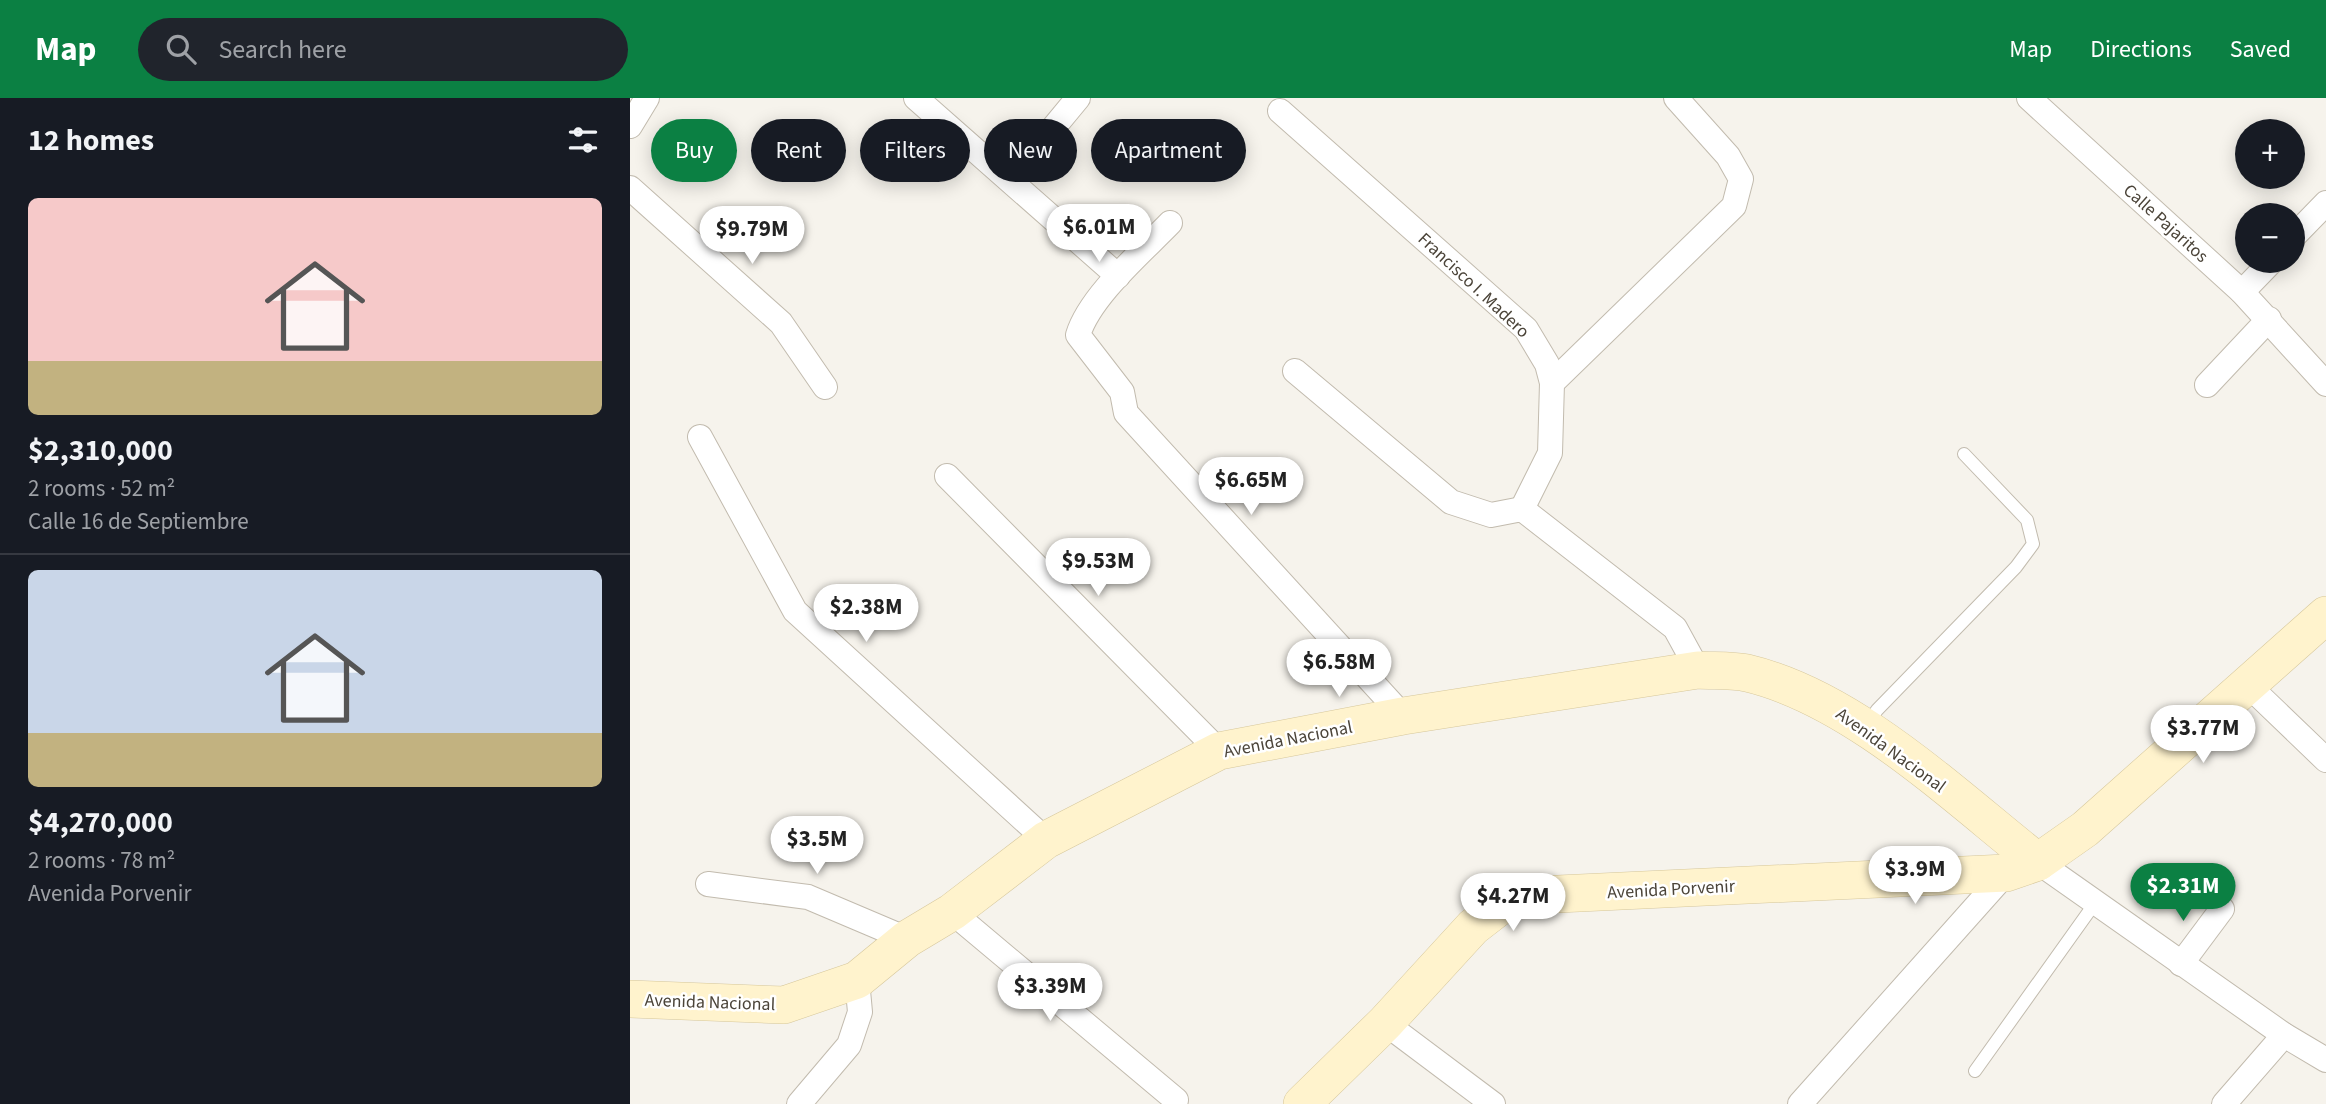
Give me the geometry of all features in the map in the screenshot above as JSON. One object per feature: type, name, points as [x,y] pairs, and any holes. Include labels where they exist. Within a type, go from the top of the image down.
[{"type":"main road","points":[[2022,868],[2085,830],[2326,615]]},
{"type":"main road","name":"Avenida Nacional","points":[[630,999],[784,1005],[857,980],[907,939],[953,912],[1046,840],[1219,751],[1403,716],[1698,670],[1745,673],[1781,684],[1833,706],[1866,727],[2022,868]]},
{"type":"main road","name":"Avenida Porvenir","points":[[1302,1104],[1385,1023],[1474,927],[1504,903],[1537,895],[2022,868]]},
{"type":"street","points":[[630,126],[647,98]]},
{"type":"street","points":[[916,98],[984,156]]},
{"type":"street","points":[[1061,119],[1078,98]]},
{"type":"street","points":[[1552,383],[1734,206],[1741,179],[1728,156],[1675,98]]},
{"type":"street","name":"Calle Pajaritos","points":[[2029,98],[2242,292],[2326,384]]},
{"type":"street","name":"Francisco I. Madero","points":[[1280,111],[1526,329],[1547,364],[1552,383],[1550,453],[1522,509]]},
{"type":"street","points":[[1014,182],[1118,276]]},
{"type":"street","points":[[630,188],[781,323],[825,387]]},
{"type":"street","points":[[2305,225],[2326,203]]},
{"type":"street","points":[[1170,223],[1118,276],[1082,323],[1078,335],[1122,392],[1126,413],[1403,716]]},
{"type":"street","points":[[2242,292],[2260,273]]},
{"type":"street","points":[[2207,385],[2269,319]]},
{"type":"street","points":[[1295,371],[1451,502],[1491,515],[1522,509],[1675,628],[1698,670]]},
{"type":"street","points":[[700,437],[795,611],[1046,840]]},
{"type":"street","points":[[947,476],[1219,751]]},
{"type":"street","points":[[2249,686],[2326,760]]},
{"type":"street","points":[[1800,1104],[2022,868],[2095,903],[2284,1035],[2326,1060]]},
{"type":"street","points":[[708,884],[808,897],[907,939]]},
{"type":"street","points":[[2181,964],[2222,909]]},
{"type":"street","points":[[953,912],[1176,1100]]},
{"type":"street","points":[[799,1104],[849,1045],[860,1012],[857,980]]},
{"type":"street","points":[[1385,1023],[1493,1104]]},
{"type":"street","points":[[2224,1104],[2284,1035]]},
{"type":"lane","points":[[1866,727],[1877,710],[2016,567],[2033,544],[2027,520],[1964,454]]},
{"type":"lane","points":[[1975,1072],[2095,903]]}]
